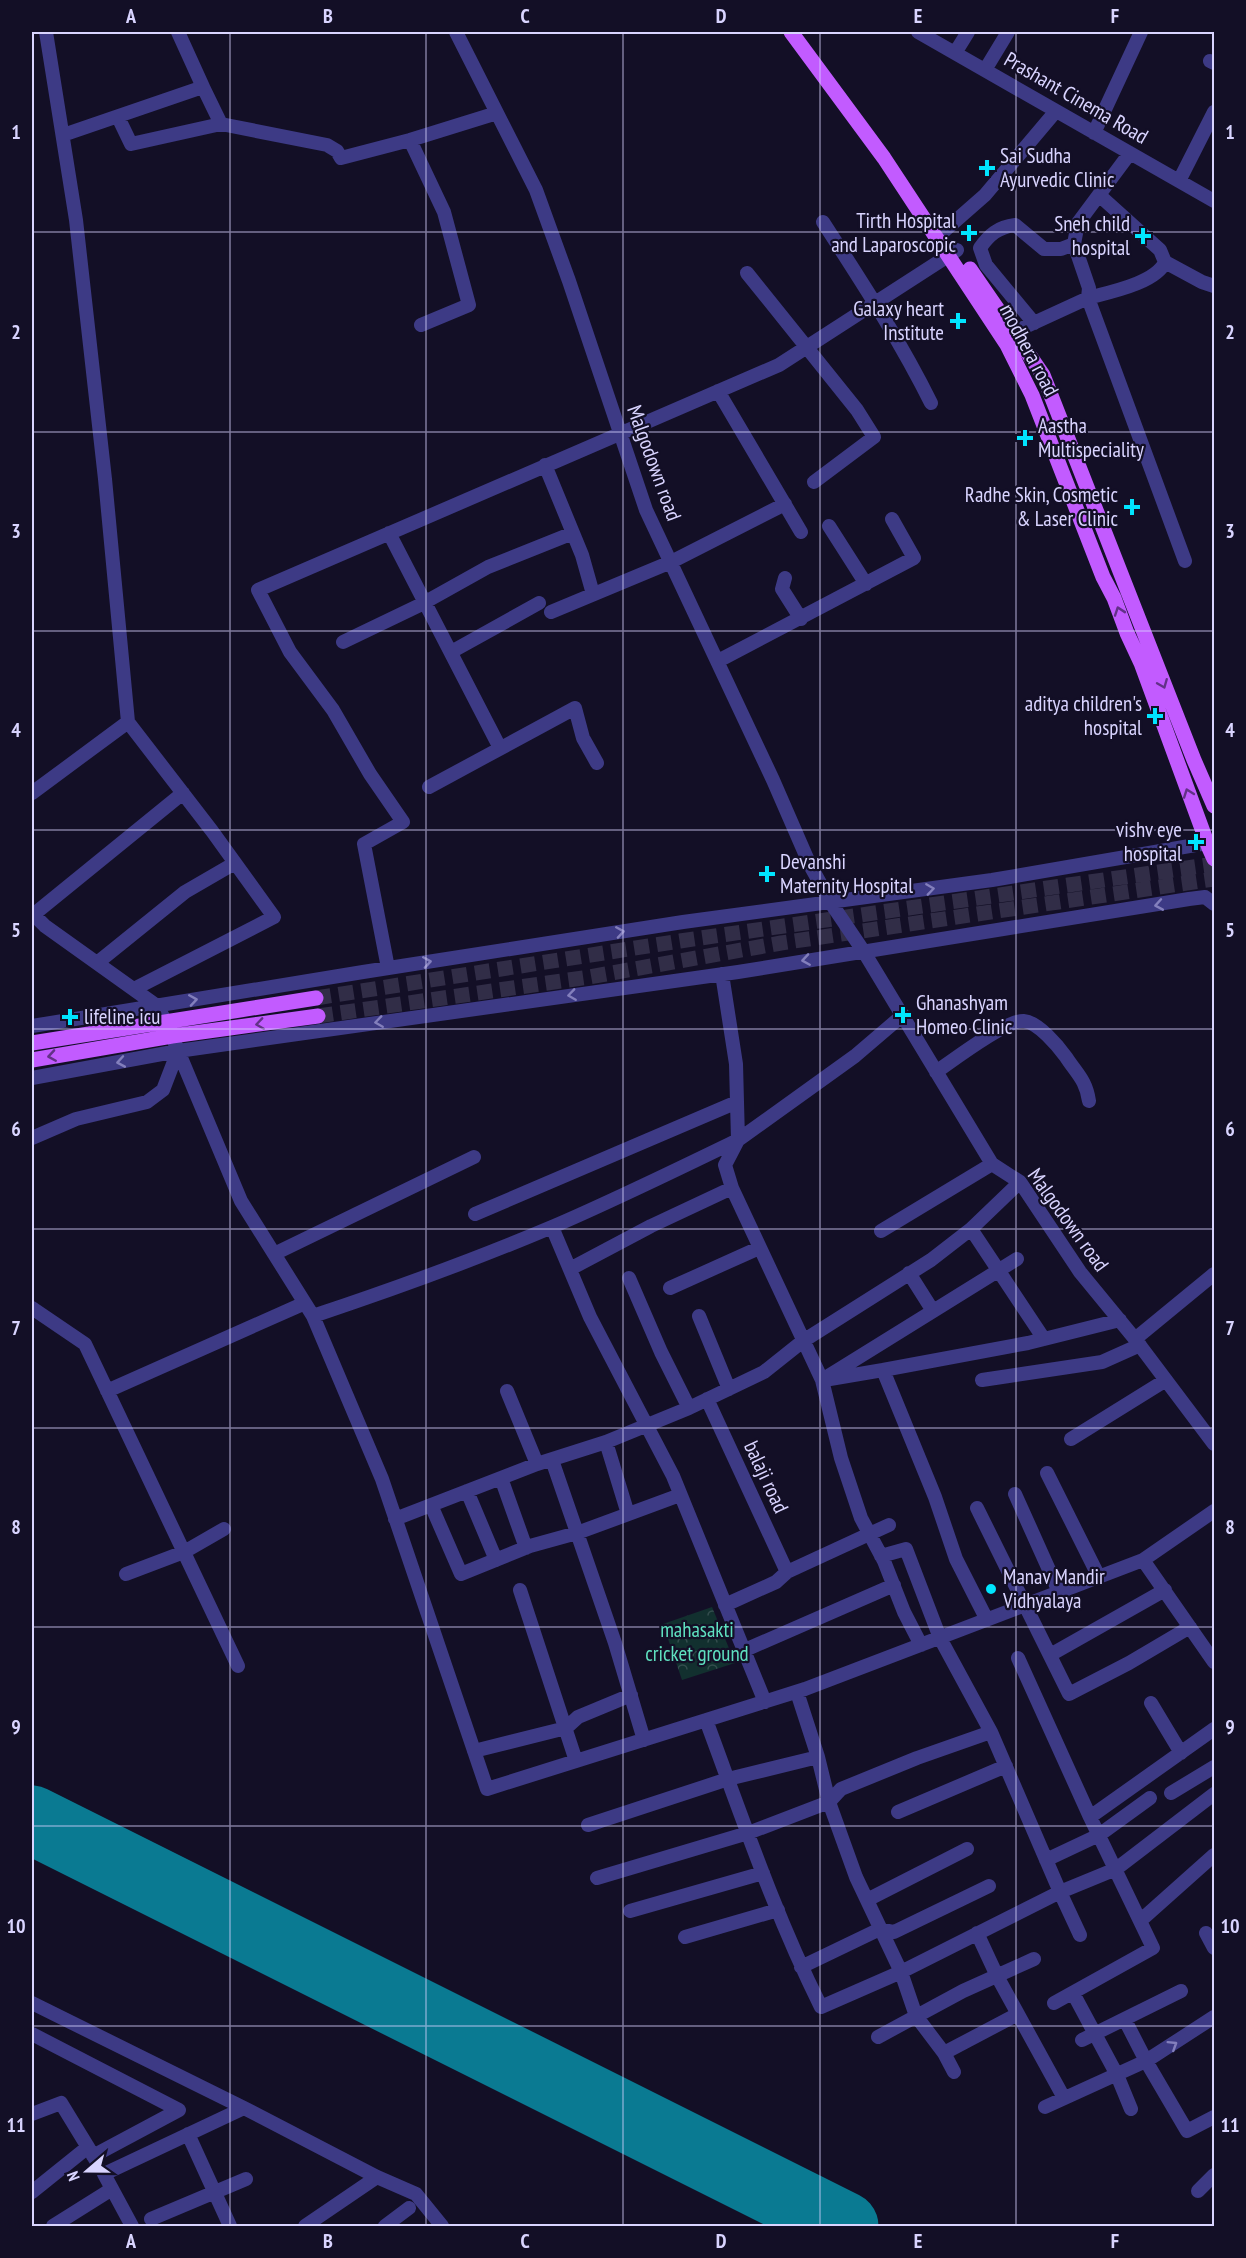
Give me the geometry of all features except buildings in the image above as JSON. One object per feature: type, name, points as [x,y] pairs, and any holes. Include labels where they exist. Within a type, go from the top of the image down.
[{"type":"main road","name":"modhera road","points":[[791,32],[953,252],[1032,395],[1103,577],[1147,660],[1207,843],[1215,859]]},
{"type":"main road","points":[[801,32],[884,143],[944,231],[953,252],[1014,332],[1043,375],[1147,660],[1215,806]]},
{"type":"main road","points":[[1215,864],[1215,872]]},
{"type":"main road","points":[[32,1060],[315,998]]},
{"type":"main road","points":[[32,1043],[300,1019],[320,1023]]},
{"type":"street","points":[[46,32],[76,220],[128,722],[274,917],[134,989]]},
{"type":"street","points":[[178,32],[221,124]]},
{"type":"street","name":"Malgodown road","points":[[456,32],[536,190],[646,510],[773,780],[810,866],[992,1164],[1020,1182],[1080,1272],[1138,1342],[1215,1444]]},
{"type":"street","name":"Prashant Cinema Road","points":[[918,32],[1215,201]]},
{"type":"street","points":[[956,53],[968,32]]},
{"type":"street","points":[[985,70],[1008,32]]},
{"type":"street","points":[[1094,133],[1141,32]]},
{"type":"street","points":[[63,135],[203,87]]},
{"type":"street","points":[[944,231],[985,195],[1056,111]]},
{"type":"street","points":[[1179,181],[1215,112]]},
{"type":"street","points":[[118,117],[131,144],[221,124],[327,145],[337,151],[341,158],[410,140],[497,113]]},
{"type":"street","points":[[410,140],[444,212],[469,305],[421,325]]},
{"type":"street","points":[[1130,153],[1077,223],[1074,244],[1089,288],[1089,298],[1185,561]]},
{"type":"street","points":[[1099,195],[1161,250],[1166,262],[1202,282],[1215,286]]},
{"type":"street","points":[[823,222],[875,303],[931,403]]},
{"type":"street","points":[[1034,323],[986,265],[980,249],[988,236],[1003,226],[1015,225],[1044,249],[1061,249],[1074,244]]},
{"type":"street","points":[[388,968],[364,844],[403,822],[370,774],[333,710],[290,652],[258,590],[779,365],[953,252]]},
{"type":"street","points":[[1014,332],[1089,298],[1126,287],[1154,275],[1162,270],[1166,262]]},
{"type":"street","points":[[747,273],[856,410],[874,437],[814,482]]},
{"type":"street","points":[[718,391],[801,532]]},
{"type":"street","points":[[545,465],[573,533],[593,594]]},
{"type":"street","points":[[551,612],[671,562],[785,504]]},
{"type":"street","points":[[718,661],[914,558],[892,519]]},
{"type":"street","points":[[829,526],[866,584]]},
{"type":"street","points":[[389,533],[500,748]]},
{"type":"street","points":[[343,642],[425,602],[488,567],[573,533]]},
{"type":"street","points":[[784,578],[782,590],[801,619]]},
{"type":"street","points":[[451,652],[539,603]]},
{"type":"street","points":[[429,787],[575,708],[583,738],[597,763]]},
{"type":"street","points":[[32,793],[128,722]]},
{"type":"street","points":[[183,793],[32,914],[45,926],[157,1006],[169,1029],[241,1201],[313,1316],[382,1479],[487,1789],[797,1692],[940,1638],[1143,1560],[1215,1511]]},
{"type":"street","points":[[32,1026],[683,922],[993,880],[1207,843]]},
{"type":"street","points":[[97,963],[185,892],[235,863]]},
{"type":"street","points":[[32,1078],[178,1052],[320,1023],[722,974],[1211,899]]},
{"type":"street","points":[[722,974],[736,1064],[738,1140],[725,1165],[732,1188],[759,1248],[822,1380],[841,1458],[861,1518],[881,1556],[904,1612],[921,1645]]},
{"type":"street","points":[[297,1002],[308,981]]},
{"type":"street","points":[[313,1316],[392,1290],[552,1227],[738,1140],[855,1056],[903,1015]]},
{"type":"street","points":[[936,1072],[994,1033],[1021,1020],[1028,1021],[1059,1047],[1087,1085],[1089,1101]]},
{"type":"street","points":[[32,1137],[76,1119],[147,1102],[164,1090],[178,1052]]},
{"type":"street","points":[[474,1214],[737,1102]]},
{"type":"street","points":[[274,1254],[474,1157]]},
{"type":"street","points":[[881,1231],[992,1164]]},
{"type":"street","points":[[396,1519],[537,1464],[606,1442],[690,1408],[764,1372],[803,1341],[909,1273],[971,1229],[1020,1182]]},
{"type":"street","points":[[570,1269],[651,1226],[732,1188]]},
{"type":"street","points":[[552,1227],[590,1317],[673,1476],[765,1702]]},
{"type":"street","points":[[971,1229],[1044,1339]]},
{"type":"street","points":[[670,1288],[759,1248]]},
{"type":"street","points":[[822,1380],[1017,1259]]},
{"type":"street","points":[[909,1273],[933,1311]]},
{"type":"street","points":[[982,1380],[1102,1362],[1138,1342],[1215,1274]]},
{"type":"street","points":[[629,1278],[661,1352],[690,1408]]},
{"type":"street","points":[[107,1391],[305,1303]]},
{"type":"street","points":[[32,1308],[85,1344],[238,1666]]},
{"type":"street","points":[[699,1317],[729,1389]]},
{"type":"street","points":[[822,1380],[1044,1339],[1120,1320]]},
{"type":"street","points":[[883,1370],[935,1497],[956,1559],[987,1620]]},
{"type":"street","points":[[1071,1439],[1166,1380]]},
{"type":"street","points":[[507,1391],[537,1464]]},
{"type":"street","name":"balaji road","points":[[707,1399],[787,1572]]},
{"type":"street","points":[[606,1442],[628,1514]]},
{"type":"street","points":[[552,1460],[615,1643],[644,1740]]},
{"type":"street","points":[[1047,1473],[1098,1577]]},
{"type":"street","points":[[501,1478],[526,1548]]},
{"type":"street","points":[[467,1491],[496,1560]]},
{"type":"street","points":[[1015,1494],[1059,1592]]},
{"type":"street","points":[[431,1505],[461,1574],[526,1548],[577,1533],[680,1495]]},
{"type":"street","points":[[976,1508],[1069,1694],[1129,1663],[1190,1627]]},
{"type":"street","points":[[725,1605],[776,1582],[787,1572],[889,1525]]},
{"type":"street","points":[[126,1574],[184,1552],[224,1528]]},
{"type":"street","points":[[881,1556],[906,1549],[940,1638],[991,1732],[1080,1935]]},
{"type":"street","points":[[1143,1560],[1215,1662]]},
{"type":"street","points":[[745,1650],[894,1585]]},
{"type":"street","points":[[520,1590],[576,1761]]},
{"type":"street","points":[[1050,1655],[1165,1590]]},
{"type":"street","points":[[1018,1658],[1090,1817],[1154,1948],[1054,2003]]},
{"type":"street","points":[[797,1692],[830,1802],[856,1877],[901,1972],[916,2016],[944,2053],[954,2072]]},
{"type":"street","points":[[474,1751],[566,1728],[578,1717],[631,1695]]},
{"type":"street","points":[[1151,1703],[1181,1753]]},
{"type":"street","points":[[706,1720],[763,1873],[801,1967],[821,2007],[901,1972],[1060,1892],[1116,1869],[1215,1794]]},
{"type":"street","points":[[1090,1817],[1215,1730]]},
{"type":"street","points":[[597,1878],[748,1833],[830,1802],[841,1789],[917,1758],[991,1732]]},
{"type":"street","points":[[588,1825],[728,1779],[818,1756]]},
{"type":"street","points":[[898,1812],[1006,1766]]},
{"type":"street","points":[[1171,1793],[1215,1767]]},
{"type":"street","points":[[1047,1860],[1099,1835],[1150,1798]]},
{"type":"street","points":[[867,1900],[967,1849]]},
{"type":"street","points":[[1140,1921],[1215,1855]]},
{"type":"street","points":[[630,1911],[763,1873]]},
{"type":"street","points":[[801,1967],[880,1929],[894,1932],[989,1886]]},
{"type":"street","points":[[685,1937],[778,1910]]},
{"type":"street","points":[[976,1933],[1064,2098]]},
{"type":"street","points":[[1206,1933],[1215,1948]]},
{"type":"street","points":[[878,2037],[1034,1959]]},
{"type":"street","points":[[1082,2040],[1180,1991]]},
{"type":"street","points":[[1073,1993],[1117,2074],[1131,2109]]},
{"type":"street","points":[[32,2003],[377,2177],[416,2194],[442,2226]]},
{"type":"street","points":[[944,2053],[1018,2014]]},
{"type":"street","points":[[1045,2107],[1146,2061],[1215,2017]]},
{"type":"street","points":[[1125,2020],[1187,2131],[1215,2117]]},
{"type":"street","points":[[32,2034],[179,2110],[91,2151],[32,2192]]},
{"type":"street","points":[[32,2114],[61,2103],[91,2151],[132,2226]]},
{"type":"street","points":[[104,2174],[244,2108]]},
{"type":"street","points":[[188,2134],[230,2226]]},
{"type":"street","points":[[1198,2191],[1215,2175]]},
{"type":"street","points":[[305,2226],[377,2177]]},
{"type":"street","points":[[151,2219],[246,2179]]},
{"type":"street","points":[[53,2226],[112,2189]]},
{"type":"street","points":[[385,2226],[409,2208]]},
{"type":"green space","name":"mahasakti cricket ground","points":[[712,1607],[735,1663],[682,1680],[663,1624]]},
{"type":"runway","points":[[32,1820],[844,2226]]},
{"type":"tunnel","points":[[316,998],[680,941],[1214,864]]},
{"type":"tunnel","points":[[318,1016],[589,977],[781,943],[1214,879]]},
{"type":"place","name":"Sai Sudha Ayurvedic Clinic","points":[[987,168]]},
{"type":"place","name":"Tirth Hospital and Laparoscopic","points":[[969,233]]},
{"type":"place","name":"Sneh child hospital","points":[[1143,236]]},
{"type":"place","name":"Galaxy heart Institute","points":[[958,321]]},
{"type":"place","name":"Aastha Multispeciality","points":[[1025,438]]},
{"type":"place","name":"Radhe Skin, Cosmetic & Laser Clinic","points":[[1132,507]]},
{"type":"place","name":"aditya children's hospital","points":[[1155,716]]},
{"type":"place","name":"vishv eye hospital","points":[[1196,842]]},
{"type":"place","name":"Devanshi Maternity Hospital","points":[[767,874]]},
{"type":"place","name":"Ghanashyam Homeo Clinic","points":[[903,1015]]},
{"type":"place","name":"lifeline icu","points":[[70,1017]]},
{"type":"place","name":"Manav Mandir Vidhyalaya","points":[[991,1589]]}]
